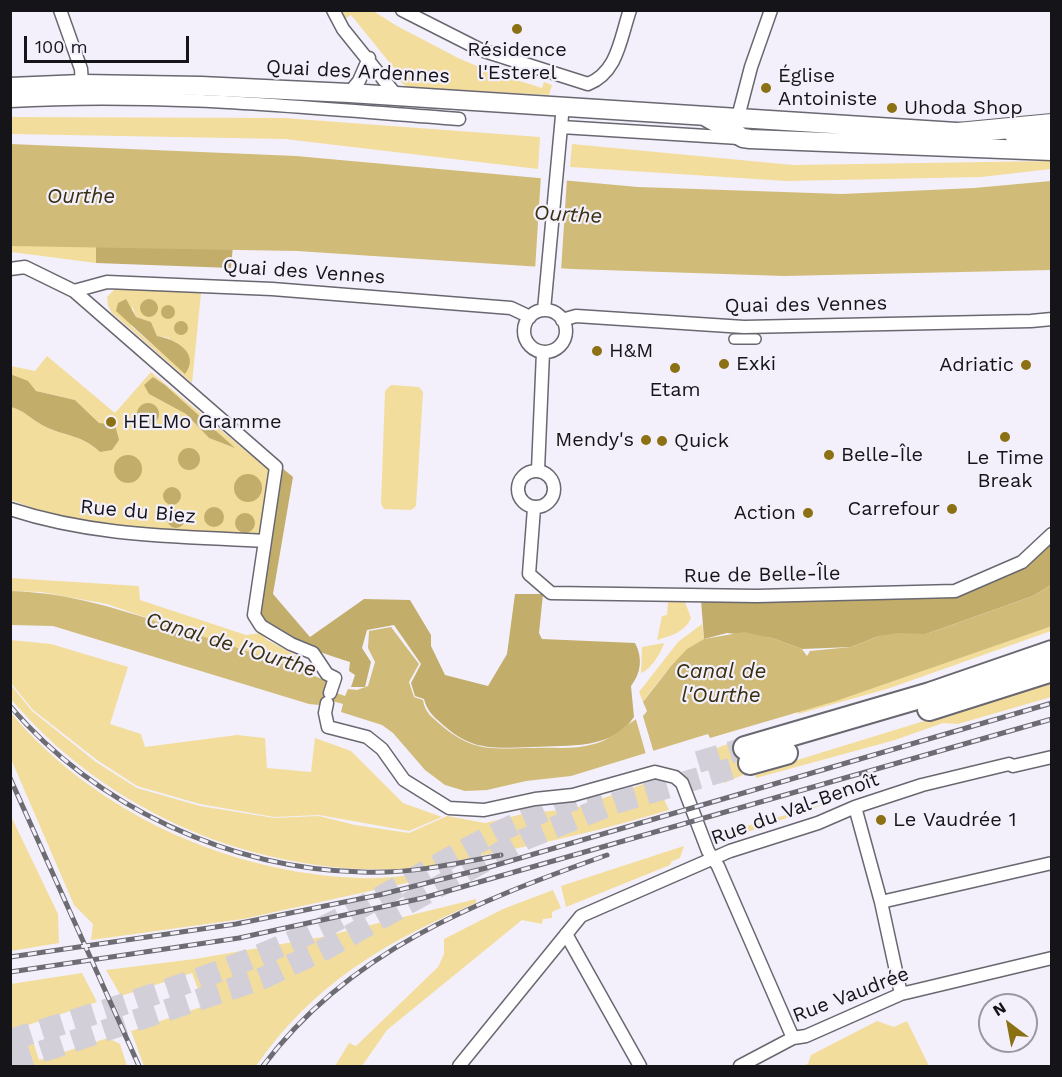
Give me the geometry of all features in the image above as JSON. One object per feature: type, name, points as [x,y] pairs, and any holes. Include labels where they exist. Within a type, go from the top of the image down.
[{"type":"highway","points":[[1052,652],[748,756],[1052,670]]},
{"type":"main road","name":"Quai des Ardennes","points":[[10,87],[82,84],[396,95],[958,133],[1052,136]]},
{"type":"main road","name":"Quai des Ardennes","points":[[702,114],[743,138],[1052,151]]},
{"type":"main road","points":[[958,133],[1052,124]]},
{"type":"street","points":[[60,10],[81,69],[82,84]]},
{"type":"street","points":[[333,10],[343,29],[369,58],[396,95]]},
{"type":"street","points":[[402,10],[481,50],[581,84],[600,79],[610,70],[630,10]]},
{"type":"street","points":[[738,117],[751,67],[771,10]]},
{"type":"street","points":[[349,93],[359,81],[369,58]]},
{"type":"street","name":"Quai des Ardennes","points":[[10,101],[133,98],[194,100],[459,119]]},
{"type":"street","points":[[544,310],[562,105]]},
{"type":"street","name":"Quai des Ardennes","points":[[561,127],[743,138]]},
{"type":"street","points":[[10,269],[25,267],[74,291],[276,467],[254,615],[261,626],[291,644],[313,653],[327,674],[335,678],[325,713],[328,727],[367,737],[382,749],[404,780],[449,808],[484,810],[535,799],[573,795],[655,772],[675,777],[682,783],[713,859],[793,1038]]},
{"type":"street","name":"Quai des Vennes","points":[[74,291],[107,282],[272,289],[511,308],[530,317]]},
{"type":"street","points":[[544,310],[556,313],[566,329],[564,341],[555,350],[543,352],[532,348],[526,341],[524,331],[530,317],[544,310]]},
{"type":"street","name":"Quai des Vennes","points":[[562,320],[576,316],[744,327],[1052,319]]},
{"type":"street","points":[[734,339],[756,339]]},
{"type":"street","points":[[538,470],[543,352]]},
{"type":"street","points":[[538,470],[549,475],[555,488],[553,497],[545,505],[534,508],[522,502],[517,489],[521,476],[538,470]]},
{"type":"street","name":"Rue de Belle-Île","points":[[534,508],[529,574],[552,593],[757,596],[955,591],[1022,562],[1052,534]]},
{"type":"street","name":"Rue du Biez","points":[[10,510],[54,523],[114,532],[265,541]]},
{"type":"street","name":"Rue du Val-Benoît","points":[[459,1066],[581,916],[713,859],[818,823],[855,807],[922,785],[1009,764],[1013,766],[1052,757]]},
{"type":"street","points":[[855,807],[881,902],[901,994]]},
{"type":"street","points":[[881,902],[1052,863]]},
{"type":"street","points":[[566,934],[640,1066]]},
{"type":"street","name":"Rue Vaudrée","points":[[740,1066],[793,1038],[806,1036],[901,994],[1052,958]]},
{"type":"shaded area","points":[[340,11],[373,11],[458,58],[491,72],[542,88],[544,82],[552,85],[549,95],[407,87],[394,77],[398,73],[351,15],[345,19]]},
{"type":"shaded area","points":[[11,117],[284,118],[540,137],[538,169],[285,139],[11,134]]},
{"type":"shaded area","points":[[572,144],[793,165],[1051,161],[1051,169],[981,177],[786,181],[570,167]]},
{"type":"shaded area","points":[[96,240],[96,263],[11,252],[11,244]]},
{"type":"shaded area","points":[[96,240],[233,245],[231,268],[96,263]]},
{"type":"shaded area","points":[[132,287],[201,293],[192,383],[112,313],[107,297],[116,288]],"holes":[[[132,306],[136,317],[151,322],[157,336],[169,338],[185,373],[131,326]]]},
{"type":"shaded area","points":[[126,299],[136,317],[151,322],[157,336],[171,340],[184,348],[190,360],[185,374],[116,311],[118,303]]},
{"type":"shaded area","points":[[149,299],[155,302],[158,308],[155,314],[149,317],[143,314],[140,308],[143,302]]},
{"type":"shaded area","points":[[165,305],[171,305],[175,312],[171,319],[165,319],[161,315],[161,309]]},
{"type":"shaded area","points":[[181,321],[186,323],[188,328],[186,333],[181,335],[176,333],[174,328],[176,323]]},
{"type":"shaded area","name":"HELMo Gramme","points":[[47,356],[115,413],[151,372],[270,471],[261,535],[76,524],[11,500],[11,407],[52,430],[86,442],[100,452],[99,423],[75,400],[36,391],[11,374],[11,366],[35,371]],"holes":[[[153,377],[165,385],[233,447],[209,438],[186,414],[149,394]]]},
{"type":"shaded area","points":[[10,374],[28,381],[36,391],[75,400],[99,423],[115,425],[119,440],[112,450],[100,452],[86,442],[52,430],[11,407]]},
{"type":"shaded area","points":[[153,377],[165,385],[235,448],[209,438],[186,414],[149,394],[144,385]]},
{"type":"shaded area","points":[[391,385],[419,387],[423,392],[416,506],[411,510],[384,509],[381,504],[385,391]]},
{"type":"shaded area","points":[[148,403],[156,406],[159,414],[156,422],[148,425],[140,422],[137,414],[140,406]]},
{"type":"shaded area","points":[[189,448],[197,451],[200,459],[197,467],[189,470],[181,467],[178,459],[181,451]]},
{"type":"shaded area","points":[[128,455],[138,459],[142,469],[138,479],[128,483],[118,479],[114,469],[118,459]]},
{"type":"shaded area","points":[[281,467],[293,477],[273,594],[310,637],[364,599],[410,600],[431,635],[431,646],[445,675],[488,686],[507,654],[515,594],[543,594],[539,633],[542,639],[635,643],[640,660],[639,671],[631,686],[634,717],[625,728],[614,735],[588,744],[495,748],[474,744],[453,733],[433,716],[424,699],[415,696],[411,683],[421,664],[394,625],[367,630],[362,648],[371,662],[365,687],[351,687],[355,675],[349,671],[350,662],[287,637],[266,622],[258,613]]},
{"type":"shaded area","points":[[248,474],[258,478],[262,488],[258,498],[248,502],[238,498],[234,488],[238,478]]},
{"type":"shaded area","points":[[168,487],[176,487],[181,492],[179,503],[168,505],[163,500],[163,492]]},
{"type":"shaded area","points":[[214,507],[221,510],[224,517],[221,524],[214,527],[207,524],[204,517],[207,510]]},
{"type":"shaded area","points":[[172,510],[180,510],[185,515],[183,526],[172,528],[167,523],[167,515]]},
{"type":"shaded area","points":[[245,513],[252,516],[255,523],[252,530],[245,533],[238,530],[235,523],[238,516]]},
{"type":"shaded area","points":[[1051,543],[1051,585],[1033,596],[926,634],[879,636],[851,647],[802,649],[772,638],[727,633],[704,639],[701,600],[955,595],[1026,567]]},
{"type":"shaded area","points":[[10,578],[139,586],[140,600],[246,635],[261,633],[267,640],[299,657],[292,668],[107,604],[41,592],[11,591]]},
{"type":"shaded area","points":[[668,602],[685,602],[691,618],[681,630],[657,640],[662,616],[667,615]]},
{"type":"shaded area","points":[[702,624],[704,639],[678,659],[643,702],[639,692],[678,642]]},
{"type":"shaded area","points":[[1051,626],[1051,631],[887,689],[798,714],[798,711]]},
{"type":"shaded area","points":[[10,640],[51,644],[128,667],[110,724],[141,734],[145,747],[237,735],[265,738],[267,768],[311,772],[315,738],[351,751],[403,803],[442,817],[409,831],[319,815],[274,817],[200,804],[137,786],[97,760],[33,710],[11,683]]},
{"type":"shaded area","points":[[664,643],[652,664],[641,673],[642,647]]},
{"type":"shaded area","points":[[1051,682],[1051,697],[958,724],[943,723],[895,740],[756,778],[755,773]]},
{"type":"shaded area","points":[[11,685],[32,711],[96,762],[137,788],[200,806],[274,818],[319,816],[355,825],[409,833],[447,816],[485,823],[527,813],[572,809],[655,780],[669,810],[557,840],[422,867],[345,868],[290,861],[237,847],[186,828],[137,804],[91,774],[49,739],[11,699]]},
{"type":"shaded area","points":[[11,713],[45,749],[83,780],[124,808],[168,831],[214,850],[262,864],[310,874],[359,878],[418,875],[420,880],[243,919],[91,940],[93,924],[74,905],[11,759]]},
{"type":"shaded area","points":[[741,739],[750,772],[724,783],[714,749]]},
{"type":"shaded area","points":[[828,803],[725,840],[717,837],[722,833]]},
{"type":"shaded area","points":[[10,814],[58,914],[59,943],[11,951]]},
{"type":"shaded area","points":[[684,846],[680,858],[672,861],[670,865],[566,907],[561,886]]},
{"type":"shaded area","points":[[553,890],[561,908],[552,912],[552,918],[543,919],[542,924],[522,920],[387,1030],[362,1066],[335,1066],[349,1043],[356,1046],[438,967],[444,954],[444,939],[503,909]]},
{"type":"shaded area","points":[[476,899],[476,903],[411,933],[382,950],[327,988],[278,1037],[256,1066],[144,1066],[131,1031],[204,1006],[192,973],[121,996],[106,970],[195,959],[322,937]]},
{"type":"shaded area","points":[[82,973],[97,1002],[28,1025],[39,1060],[108,1038],[120,1044],[127,1066],[11,1065],[11,984]]},
{"type":"shaded area","points":[[877,1021],[894,1027],[907,1021],[929,1066],[802,1066],[808,1064],[811,1055]]},
{"type":"water","name":"Ourthe","points":[[11,144],[296,156],[638,187],[842,194],[974,188],[1051,181],[1051,270],[784,276],[572,269],[297,251],[11,246]]},
{"type":"water","name":"Canal de l'Ourthe","points":[[1051,585],[1052,626],[836,701],[710,738],[708,734],[571,776],[526,781],[487,790],[465,791],[445,785],[425,770],[393,733],[382,725],[341,712],[343,704],[322,698],[319,705],[309,704],[53,626],[11,625],[10,591],[55,595],[138,615],[327,681],[325,689],[345,696],[348,689],[357,690],[368,686],[375,662],[368,648],[369,631],[391,627],[419,664],[409,682],[414,697],[423,700],[427,712],[453,734],[464,741],[485,747],[564,748],[601,742],[644,715],[647,711],[643,702],[671,666],[687,649],[704,639],[744,632],[772,638],[802,649],[807,656],[810,651],[851,647],[879,636],[897,633],[926,634],[1033,596]]},
{"type":"pier","points":[[541,175],[567,178],[561,271],[535,270]]},
{"type":"pier","points":[[642,713],[654,753],[647,758],[635,716]]},
{"type":"tunnel","points":[[698,762],[745,748]]},
{"type":"tunnel","points":[[10,1062],[261,979],[325,949],[525,839],[615,803],[750,763]]},
{"type":"tunnel","points":[[10,1040],[169,989],[285,944],[358,909],[458,853],[526,819],[600,791]]},
{"type":"railway","points":[[10,957],[236,924],[379,895],[486,868],[1052,703]]},
{"type":"railway","points":[[10,706],[44,742],[83,774],[124,802],[169,826],[215,845],[263,859],[313,868],[362,872],[415,870],[501,855]]},
{"type":"railway","points":[[10,972],[239,938],[423,898],[1052,719]]},
{"type":"railway","points":[[10,778],[139,1066]]},
{"type":"railway","points":[[263,1066],[297,1026],[335,991],[375,961],[463,912],[510,891],[607,855]]},
{"type":"place","name":"Résidence l'Esterel","points":[[517,29]]},
{"type":"place","name":"Église Antoiniste","points":[[766,88]]},
{"type":"place","name":"Uhoda Shop","points":[[892,108]]},
{"type":"place","name":"H&M","points":[[597,351]]},
{"type":"place","name":"Exki","points":[[724,364]]},
{"type":"place","name":"Adriatic","points":[[1026,365]]},
{"type":"place","name":"Etam","points":[[675,368]]},
{"type":"place","name":"HELMo Gramme","points":[[111,422]]},
{"type":"place","name":"Le Time Break","points":[[1005,437]]},
{"type":"place","name":"Mendy's","points":[[646,440]]},
{"type":"place","name":"Quick","points":[[662,441]]},
{"type":"place","name":"Belle-Île","points":[[829,455]]},
{"type":"place","name":"Carrefour","points":[[952,509]]},
{"type":"place","name":"Action","points":[[808,513]]},
{"type":"place","name":"Le Vaudrée 1","points":[[881,820]]}]
